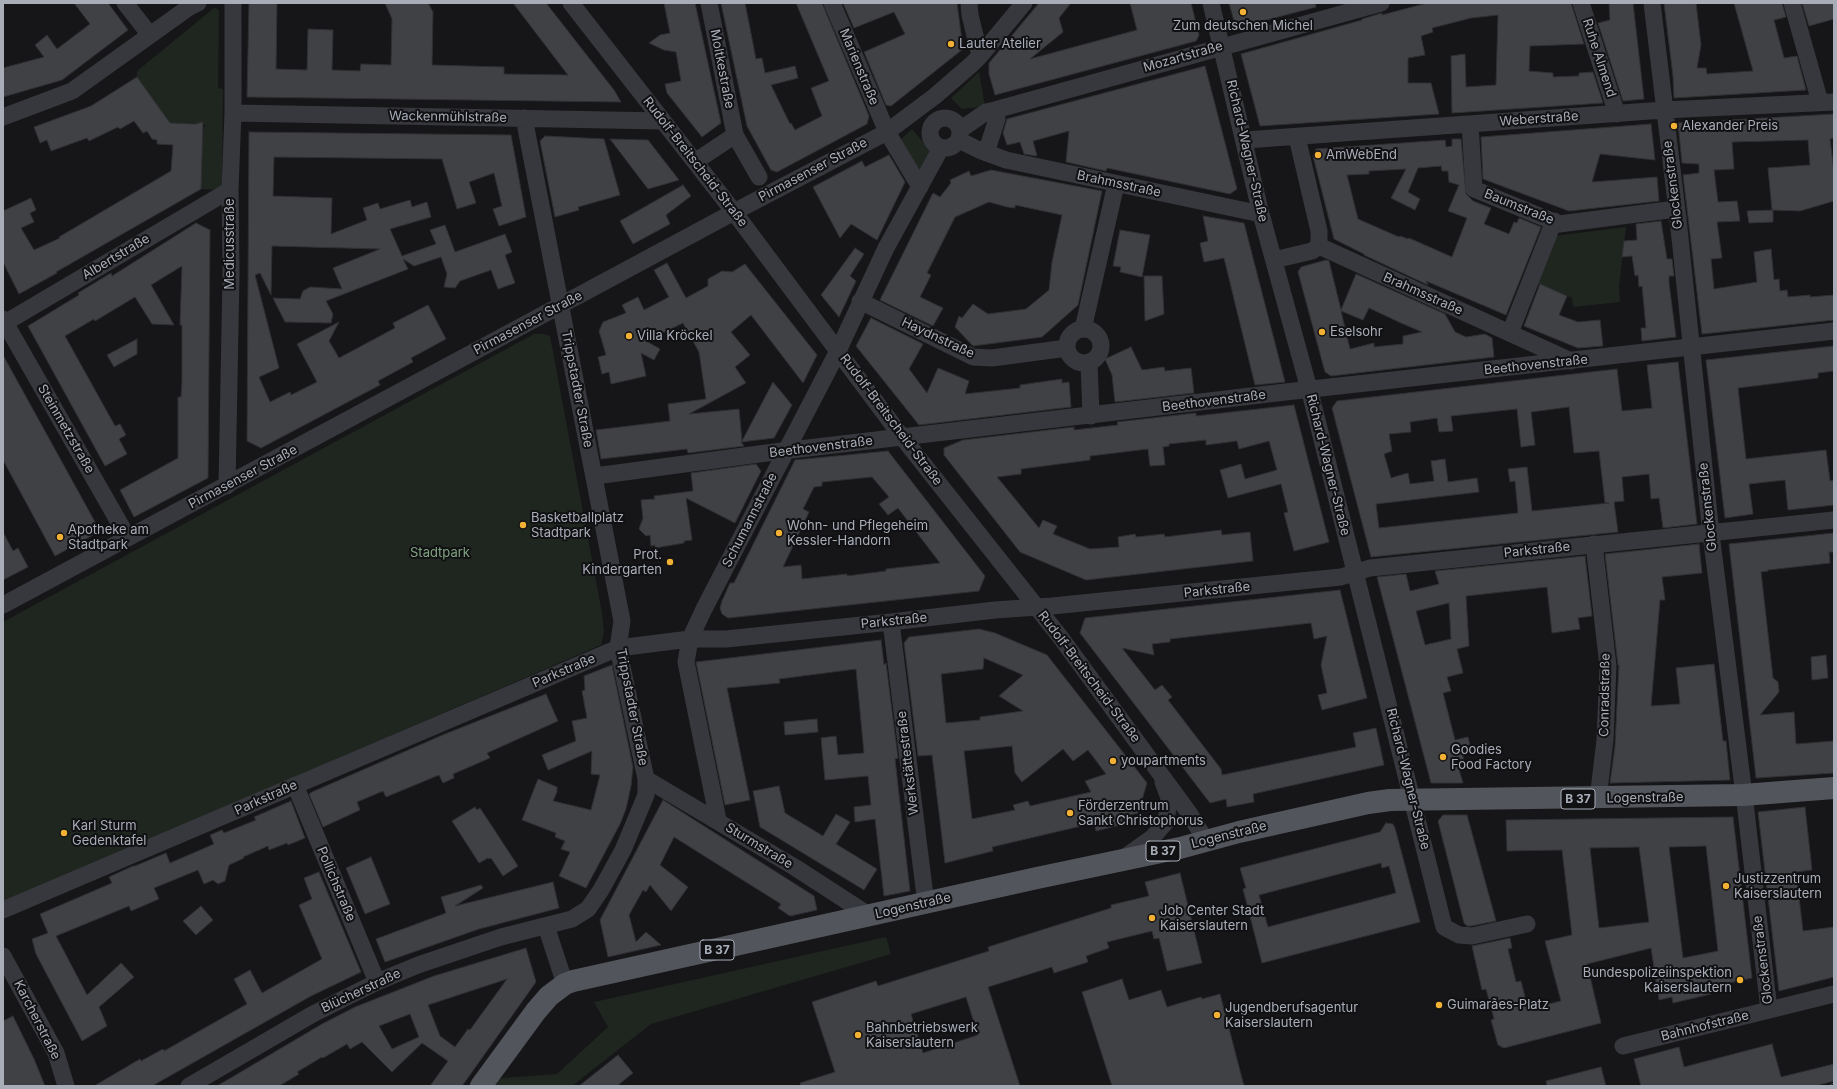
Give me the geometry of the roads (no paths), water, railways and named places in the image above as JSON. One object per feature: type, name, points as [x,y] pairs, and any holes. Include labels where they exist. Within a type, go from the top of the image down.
[{"type":"main road","name":"Logenstraße","points":[[565,984],[1206,841],[1239,832],[1368,803],[1413,800],[1598,799],[1744,796],[1834,788]]},
{"type":"main road","name":"B 37","points":[[481,1086],[536,1010],[565,984]]},
{"type":"street","points":[[125,3],[150,35]]},
{"type":"street","points":[[3,117],[72,91],[150,35],[198,3]]},
{"type":"street","name":"Medicusstraße","points":[[226,486],[231,274],[230,190],[233,113],[233,3]]},
{"type":"street","name":"Rudolf-Breitscheid-Straße","points":[[571,3],[696,162],[902,437],[1038,608],[1158,769],[1189,813],[1206,841]]},
{"type":"street","name":"Moltkestraße","points":[[709,3],[736,135],[759,177]]},
{"type":"street","name":"Marienstraße","points":[[832,3],[887,132]]},
{"type":"street","points":[[968,3],[980,56]]},
{"type":"street","name":"Pirmasenser Straße","points":[[3,605],[734,212],[887,132],[935,96],[980,56],[1024,3]]},
{"type":"street","name":"Richard-Wagner-Straße","points":[[1211,3],[1245,140],[1261,214],[1309,389],[1444,928],[1459,935],[1472,936],[1527,924]]},
{"type":"street","name":"Mozartstraße","points":[[959,135],[991,111],[1381,3]]},
{"type":"street","name":"Ruhe Almend","points":[[1581,3],[1617,114]]},
{"type":"street","name":"Glockenstraße","points":[[1652,3],[1711,534],[1769,1010]]},
{"type":"street","points":[[1792,3],[1827,102]]},
{"type":"street","name":"Weberstraße","points":[[1245,140],[1664,110],[1827,102]]},
{"type":"street","points":[[982,152],[996,119],[991,111]]},
{"type":"street","name":"Wackenmühlstraße","points":[[233,113],[663,121]]},
{"type":"street","name":"Trippstadter Straße","points":[[524,118],[560,306],[595,476],[622,621],[618,648],[646,779],[646,795],[641,810],[623,850],[601,890],[588,909],[572,919],[546,926]]},
{"type":"street","points":[[931,118],[945,118],[954,121],[959,135],[951,147],[941,148],[933,141],[930,132],[931,118]]},
{"type":"street","name":"Baumstraße","points":[[1470,124],[1474,189],[1559,224],[1676,209]]},
{"type":"street","points":[[887,132],[924,180]]},
{"type":"street","points":[[696,162],[736,135]]},
{"type":"street","name":"Brahmsstraße","points":[[959,135],[982,152],[1006,160],[1261,214]]},
{"type":"street","points":[[1274,260],[1312,252],[1318,246],[1319,231],[1297,137]]},
{"type":"street","name":"Schumannstraße","points":[[690,639],[785,451],[838,351],[886,248],[941,148]]},
{"type":"street","points":[[1083,329],[1116,184]]},
{"type":"street","name":"Albertstraße","points":[[4,322],[230,190]]},
{"type":"street","points":[[1510,333],[1554,222]]},
{"type":"street","name":"Brahmsstraße","points":[[1318,246],[1571,362]]},
{"type":"street","name":"Haydnstraße","points":[[860,301],[973,357],[992,358],[1067,348]]},
{"type":"street","name":"Steinmetzstraße","points":[[4,322],[128,538]]},
{"type":"street","points":[[1083,329],[1094,332],[1101,344],[1096,358],[1089,362],[1080,363],[1069,355],[1067,348],[1068,337],[1072,333],[1083,329]]},
{"type":"street","name":"Beethovenstraße","points":[[595,476],[785,451],[1309,389],[1571,362],[1834,332]]},
{"type":"street","points":[[1089,362],[1090,416]]},
{"type":"street","name":"Parkstraße","points":[[3,910],[618,648],[690,639],[726,638],[995,610],[1038,608],[1341,578],[1370,568],[1594,544],[1711,534],[1834,520]]},
{"type":"street","name":"Conradstraße","points":[[1594,544],[1608,666],[1605,740],[1598,799]]},
{"type":"street","name":"Werkstättestraße","points":[[891,622],[926,904]]},
{"type":"street","points":[[690,639],[686,662],[718,820]]},
{"type":"street","points":[[1120,860],[1152,838],[1166,822],[1169,798],[1158,769]]},
{"type":"street","name":"Sturmstraße","points":[[646,779],[718,820],[870,916]]},
{"type":"street","name":"Pollichstraße","points":[[295,785],[377,982]]},
{"type":"street","points":[[546,926],[565,984]]},
{"type":"street","name":"Blücherstraße","points":[[189,1086],[312,1014],[377,982],[418,965],[500,937],[546,926]]},
{"type":"street","name":"Karcherstraße","points":[[3,956],[56,1053],[66,1086]]},
{"type":"street","name":"Bahnhofstraße","points":[[1623,1046],[1834,994]]},
{"type":"place","name":"Zum deutschen Michel","points":[[1243,12]]},
{"type":"place","name":"Lauter Atelier","points":[[951,44]]},
{"type":"place","name":"Alexander Preis","points":[[1674,126]]},
{"type":"place","name":"AmWebEnd","points":[[1318,155]]},
{"type":"place","name":"Eselsohr","points":[[1322,332]]},
{"type":"place","name":"Villa Kröckel","points":[[629,336]]},
{"type":"place","name":"Basketballplatz Stadtpark","points":[[523,525]]},
{"type":"place","name":"Wohn- und Pflegeheim Kessler-Handorn","points":[[779,533]]},
{"type":"place","name":"Apotheke am Stadtpark","points":[[60,537]]},
{"type":"place","name":"Prot. Kindergarten","points":[[670,562]]},
{"type":"place","name":"Goodies Food Factory","points":[[1443,757]]},
{"type":"place","name":"youpartments","points":[[1113,761]]},
{"type":"place","name":"Förderzentrum Sankt Christophorus","points":[[1070,813]]},
{"type":"place","name":"Karl Sturm Gedenktafel","points":[[64,833]]},
{"type":"place","name":"Justizzentrum Kaiserslautern","points":[[1726,886]]},
{"type":"place","name":"Job Center Stadt Kaiserslautern","points":[[1152,918]]},
{"type":"place","name":"Bundespolizeiinspektion Kaiserslautern","points":[[1740,980]]},
{"type":"place","name":"Guimarães-Platz","points":[[1439,1005]]},
{"type":"place","name":"Jugendberufsagentur Kaiserslautern","points":[[1217,1015]]},
{"type":"place","name":"Bahnbetriebswerk Kaiserslautern","points":[[858,1035]]},
{"type":"park label","name":"Stadtpark","points":[[440,553]]}]
